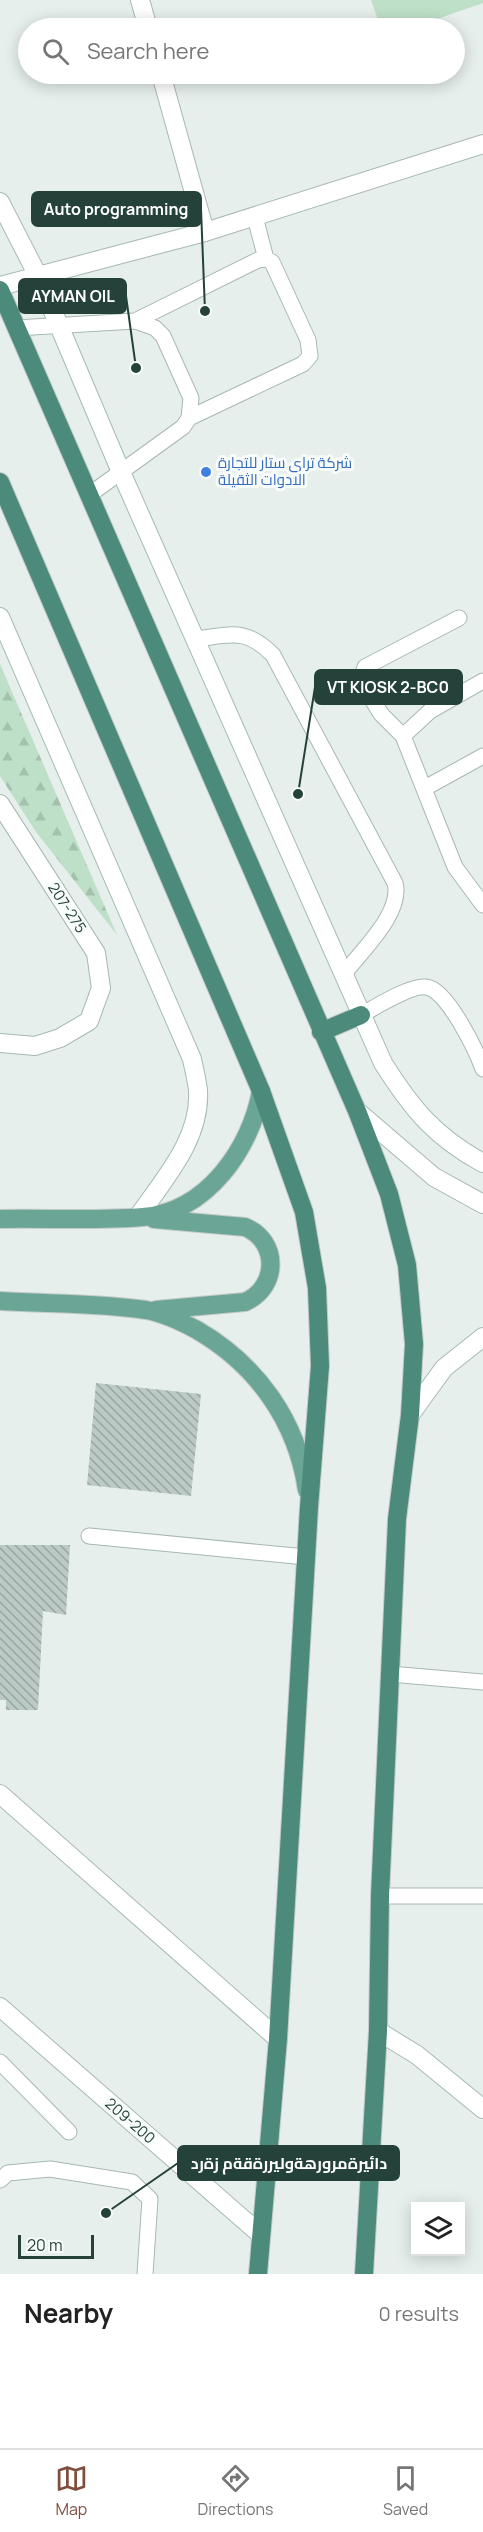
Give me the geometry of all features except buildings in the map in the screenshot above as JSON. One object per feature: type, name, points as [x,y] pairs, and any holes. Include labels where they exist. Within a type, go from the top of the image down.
[{"type":"highway","points":[[0,288],[357,1112],[389,1194],[407,1265],[414,1344],[410,1415],[397,1519],[380,1896],[378,2031],[364,2274]]},
{"type":"highway","points":[[0,482],[6,514],[261,1091],[304,1212],[317,1288],[320,1366],[309,1507],[278,2039],[258,2274]]},
{"type":"highway","points":[[321,1032],[362,1015]]},
{"type":"main road","points":[[139,1217],[188,1201],[216,1181],[246,1140],[261,1091]]},
{"type":"main road","points":[[0,1219],[139,1217],[245,1227],[261,1238],[271,1261],[270,1274],[265,1286],[256,1296],[244,1302],[148,1310],[0,1301]]},
{"type":"main road","points":[[148,1310],[184,1323],[218,1343],[248,1368],[272,1398],[291,1432],[303,1468],[309,1507]]},
{"type":"street","points":[[140,0],[145,18]]},
{"type":"street","points":[[164,84],[206,232]]},
{"type":"street","points":[[0,288],[206,232],[483,144]]},
{"type":"street","points":[[0,202],[38,276],[121,472],[382,1063],[417,1113],[441,1138],[483,1163]]},
{"type":"street","points":[[0,616],[192,1059],[198,1092],[194,1126],[179,1157],[139,1217]]},
{"type":"street","name":"207-275","points":[[0,804],[96,953],[101,988],[89,1021],[60,1038],[35,1046],[0,1043]]},
{"type":"street","points":[[357,1112],[434,1177],[483,1204]]},
{"type":"street","points":[[410,1415],[444,1368],[483,1337]]},
{"type":"street","points":[[0,1794],[278,2039]]},
{"type":"street","name":"209-200","points":[[0,2007],[260,2234]]},
{"type":"street","points":[[378,2031],[417,2055],[483,2109]]},
{"type":"lane","points":[[255,217],[266,259]]},
{"type":"lane","points":[[135,321],[258,260],[266,259],[272,262],[308,340],[310,356],[303,364],[189,418]]},
{"type":"lane","points":[[16,328],[135,321],[155,328],[163,336],[191,398],[189,418],[183,427],[89,495]]},
{"type":"lane","points":[[459,618],[366,667],[361,681],[381,714],[403,736],[455,867],[483,905]]},
{"type":"lane","points":[[195,639],[244,634],[261,643],[273,656],[395,883],[398,893],[394,909],[344,974]]},
{"type":"lane","points":[[403,736],[430,711],[483,681]]},
{"type":"lane","points":[[425,788],[483,756]]},
{"type":"lane","points":[[362,1015],[410,991],[426,987],[441,994],[475,1047],[483,1069]]},
{"type":"lane","points":[[89,1536],[306,1557]]},
{"type":"lane","points":[[390,1674],[483,1682]]},
{"type":"lane","points":[[380,1896],[483,1896]]},
{"type":"lane","points":[[0,2062],[69,2132]]},
{"type":"lane","points":[[0,2181],[8,2174],[50,2169],[132,2182],[150,2199],[145,2274]]},
{"type":"green space","points":[[371,0],[483,0],[483,3],[440,18],[377,18]]},
{"type":"green space","points":[[0,664],[117,935],[36,832],[0,776]]},
{"type":"place","name":"Auto programming","points":[[205,311]]},
{"type":"place","name":"AYMAN OIL","points":[[136,368]]},
{"type":"place","name":"شركة ترای ستار للتجارة الادوات الثقيلة","points":[[206,472]]},
{"type":"place","name":"VT KIOSK 2-BC0","points":[[298,794]]},
{"type":"place","name":"دائيرةمرورهةوليررةقةم زةرد","points":[[106,2213]]}]
